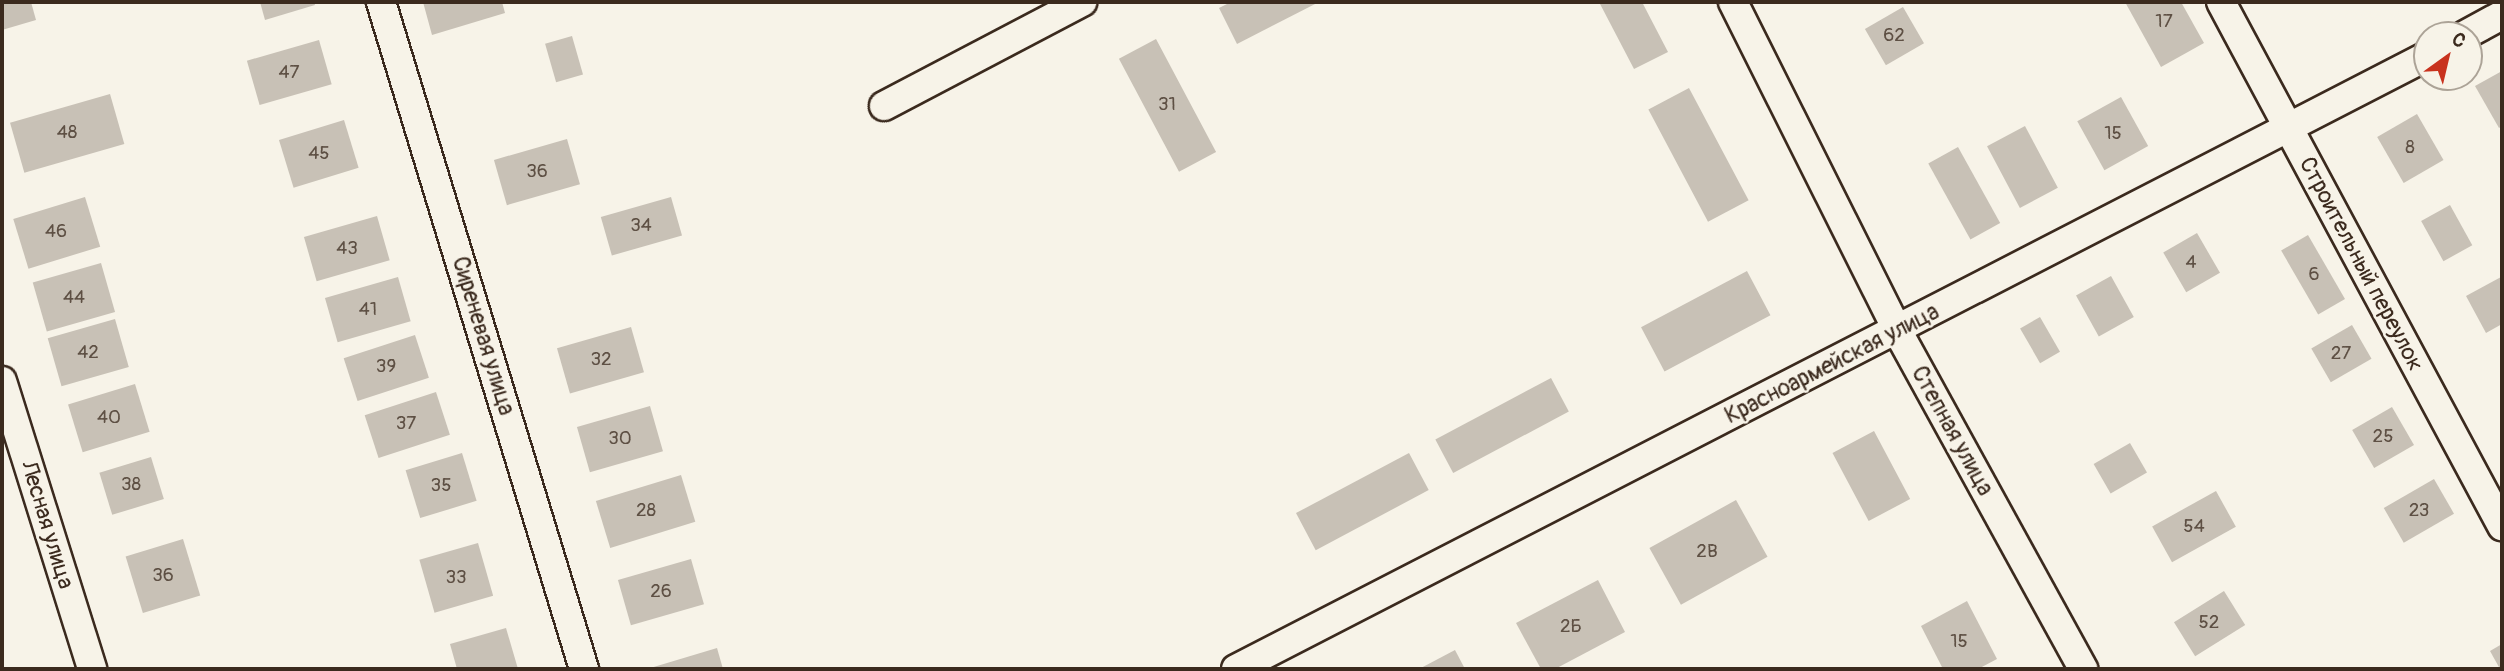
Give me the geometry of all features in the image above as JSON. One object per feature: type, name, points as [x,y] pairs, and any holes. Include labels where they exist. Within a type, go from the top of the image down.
[{"type":"street","name":"Сиреневая улица","points":[[382,2],[584,669]]},
{"type":"street","points":[[884,106],[1082,2]]},
{"type":"street","name":"Степная улица","points":[[1733,2],[1898,330],[2083,669]]},
{"type":"street","name":"Строительный переулок","points":[[2221,2],[2502,526]]},
{"type":"street","points":[[2483,25],[2502,15]]},
{"type":"street","name":"Красноармейская улица","points":[[1236,669],[2289,131],[2413,64]]},
{"type":"street","name":"Лесная улица","points":[[2,381],[92,669]]},
{"type":"building","points":[[2,2],[31,2],[36,20],[2,30]]},
{"type":"building","points":[[260,2],[314,2],[315,5],[265,20]]},
{"type":"building","points":[[423,2],[502,2],[505,13],[432,35]]},
{"type":"building","points":[[1231,2],[1319,2],[1237,44],[1219,8]]},
{"type":"building","points":[[1599,2],[1642,2],[1668,52],[1634,69]]},
{"type":"building","points":[[2125,2],[2181,2],[2204,43],[2161,67]]},
{"type":"building","points":[[1903,7],[1924,43],[1886,65],[1865,29]]},
{"type":"building","points":[[572,36],[583,74],[556,82],[545,44]]},
{"type":"building","points":[[1156,39],[1216,152],[1179,172],[1119,59]]},
{"type":"building","points":[[319,40],[332,84],[260,105],[247,61]]},
{"type":"building","points":[[2502,71],[2502,126],[2499,128],[2478,91],[2483,91],[2483,82]]},
{"type":"building","points":[[1689,88],[1749,200],[1708,222],[1648,110]]},
{"type":"building","points":[[110,94],[124,144],[24,173],[10,123]]},
{"type":"building","points":[[2121,97],[2148,146],[2104,170],[2077,121]]},
{"type":"building","points":[[2417,114],[2444,160],[2404,183],[2377,137]]},
{"type":"building","points":[[344,120],[359,168],[294,188],[279,140]]},
{"type":"building","points":[[2025,126],[2058,188],[2020,208],[1987,146]]},
{"type":"building","points":[[567,139],[580,184],[507,205],[494,160]]},
{"type":"building","points":[[1958,147],[2000,223],[1970,240],[1928,163]]},
{"type":"building","points":[[85,197],[100,247],[28,269],[13,219]]},
{"type":"building","points":[[671,197],[682,235],[612,256],[601,217]]},
{"type":"building","points":[[2450,205],[2472,245],[2443,261],[2421,221]]},
{"type":"building","points":[[377,216],[390,260],[317,281],[304,237]]},
{"type":"building","points":[[2197,233],[2220,273],[2186,292],[2163,252]]},
{"type":"building","points":[[2308,235],[2345,299],[2318,315],[2281,250]]},
{"type":"building","points":[[101,263],[115,312],[47,332],[33,283]]},
{"type":"building","points":[[1747,271],[1770,315],[1665,371],[1641,327]]},
{"type":"building","points":[[2111,276],[2134,317],[2099,336],[2076,295]]},
{"type":"building","points":[[398,277],[411,321],[338,342],[325,298]]},
{"type":"building","points":[[2501,277],[2502,324],[2486,333],[2466,296]]},
{"type":"building","points":[[2040,317],[2060,352],[2040,363],[2020,328]]},
{"type":"building","points":[[115,319],[129,367],[61,386],[48,338]]},
{"type":"building","points":[[2352,325],[2372,359],[2331,382],[2311,349]]},
{"type":"building","points":[[631,327],[644,372],[570,393],[557,348]]},
{"type":"building","points":[[415,335],[429,378],[358,401],[344,358]]},
{"type":"building","points":[[1551,378],[1569,412],[1453,473],[1435,440]]},
{"type":"building","points":[[135,384],[150,432],[83,452],[68,404]]},
{"type":"building","points":[[436,392],[450,435],[379,458],[365,415]]},
{"type":"building","points":[[650,406],[663,451],[590,472],[577,427]]},
{"type":"building","points":[[2392,407],[2414,445],[2374,468],[2352,430]]},
{"type":"building","points":[[1874,431],[1910,499],[1869,521],[1833,453]]},
{"type":"building","points":[[2130,443],[2147,472],[2111,493],[2094,464]]},
{"type":"building","points":[[462,453],[477,501],[420,518],[406,470]]},
{"type":"building","points":[[1409,453],[1429,490],[1316,550],[1296,513]]},
{"type":"building","points":[[151,457],[164,499],[112,515],[99,473]]},
{"type":"building","points":[[681,475],[695,522],[610,548],[596,501]]},
{"type":"building","points":[[2434,479],[2454,514],[2404,543],[2384,508]]},
{"type":"building","points":[[2216,491],[2236,527],[2172,562],[2152,526]]},
{"type":"building","points":[[1736,500],[1768,557],[1681,605],[1649,548]]},
{"type":"building","points":[[183,539],[200,595],[143,613],[126,557]]},
{"type":"building","points":[[478,543],[493,596],[435,613],[419,560]]},
{"type":"building","points":[[691,559],[704,604],[631,625],[618,580]]},
{"type":"building","points":[[1598,580],[1625,632],[1555,669],[1541,669],[1516,623]]},
{"type":"building","points":[[2224,591],[2245,625],[2195,656],[2174,622]]},
{"type":"building","points":[[1967,601],[1997,659],[1978,669],[1943,669],[1921,626]]},
{"type":"building","points":[[506,628],[518,669],[457,669],[450,644]]},
{"type":"building","points":[[2502,644],[2502,669],[2500,669],[2490,651]]},
{"type":"building","points":[[717,648],[723,669],[647,669]]},
{"type":"building","points":[[1455,650],[1465,669],[1419,669]]}]
